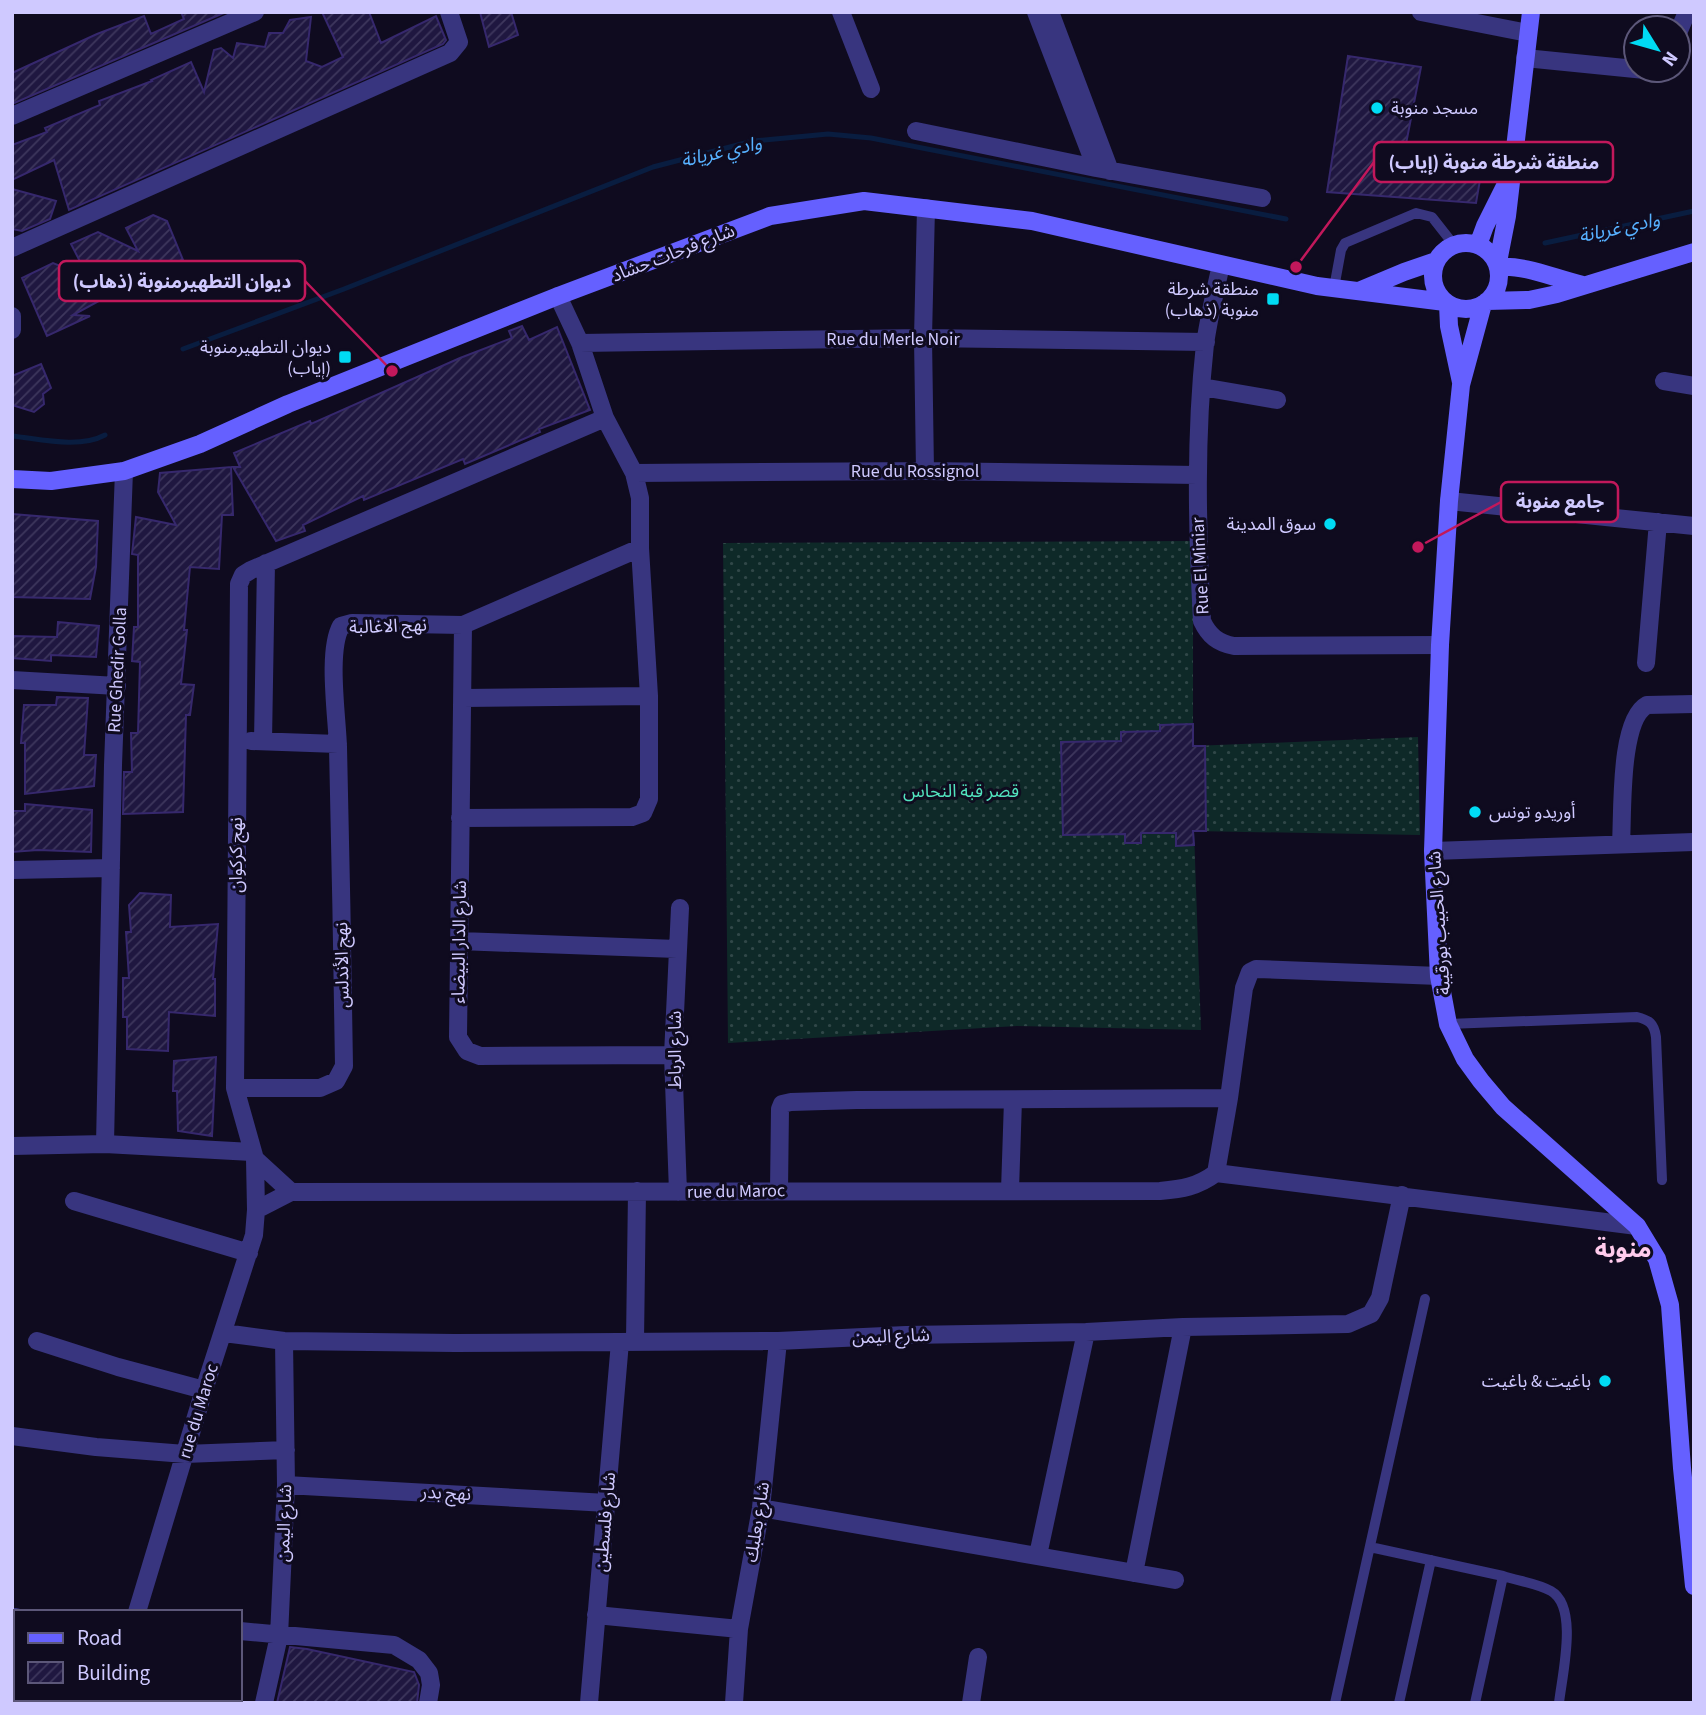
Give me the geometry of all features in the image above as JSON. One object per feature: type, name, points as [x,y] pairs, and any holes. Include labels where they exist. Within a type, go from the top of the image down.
[{"type":"street","points":[[12,116],[255,12]]},
{"type":"street","points":[[12,248],[450,53],[460,42],[449,12]]},
{"type":"street","points":[[841,12],[871,89]]},
{"type":"street","points":[[1036,12],[1103,169]]},
{"type":"street","points":[[1051,12],[1103,169]]},
{"type":"street","points":[[1421,12],[1528,33]]},
{"type":"street","points":[[1485,303],[1499,285],[1499,265],[1531,12]]},
{"type":"street","points":[[1525,58],[1622,68]]},
{"type":"street","points":[[916,131],[1262,198]]},
{"type":"street","points":[[1478,245],[1513,168]]},
{"type":"street","name":"شارع فرحات حشاد","points":[[12,479],[51,481],[124,471],[200,444],[288,404],[558,296],[770,216],[864,201],[1032,220],[1317,286],[1447,303]]},
{"type":"street","points":[[925,471],[923,338],[926,208]]},
{"type":"street","points":[[1583,285],[1514,266],[1499,265],[1478,245],[1462,243],[1441,254],[1433,272],[1433,283],[1447,303],[1466,309],[1485,303],[1529,300],[1583,285],[1694,252]]},
{"type":"street","name":"شارع فرحات حشاد","points":[[1360,290],[1436,261]]},
{"type":"street","name":"Rue El Miniar","points":[[1220,265],[1206,342],[1197,475],[1202,621],[1210,635],[1217,641],[1234,646],[1440,645]]},
{"type":"street","points":[[460,818],[632,817],[643,813],[649,799],[649,696],[640,548],[640,498],[634,473],[605,418],[580,343],[558,296]]},
{"type":"street","name":"شارع الحبيب بورقيبة","points":[[1447,303],[1461,385]]},
{"type":"street","name":"شارع الحبيب بورقيبة","points":[[1485,303],[1461,385],[1449,501],[1440,645],[1433,851],[1439,976],[1448,1024],[1465,1059],[1503,1107],[1636,1226],[1657,1259],[1670,1305],[1688,1469],[1694,1586]]},
{"type":"street","points":[[12,316],[12,330]]},
{"type":"street","name":"Rue du Merle Noir","points":[[580,343],[923,338],[1206,342]]},
{"type":"street","points":[[1664,381],[1694,386]]},
{"type":"street","points":[[1202,387],[1277,400]]},
{"type":"street","name":"نهج كركوان","points":[[253,1156],[236,1088],[236,741],[239,584],[243,575],[605,418]]},
{"type":"street","name":"Rue Ghedir Golla","points":[[105,1144],[124,471]]},
{"type":"street","name":"Rue du Rossignol","points":[[634,473],[925,471],[1197,475]]},
{"type":"street","points":[[1449,501],[1694,526]]},
{"type":"street","points":[[1646,663],[1658,522]]},
{"type":"street","name":"نهج الاغالبة","points":[[338,744],[335,671],[336,635],[341,626],[463,625],[640,548]]},
{"type":"street","points":[[263,741],[266,563]]},
{"type":"street","name":"شارع الدار البيضاء","points":[[463,625],[458,1037],[467,1051],[480,1056],[673,1055]]},
{"type":"street","points":[[12,680],[117,686]]},
{"type":"street","points":[[463,698],[649,696]]},
{"type":"street","points":[[1621,843],[1627,741],[1632,724],[1647,705],[1694,704]]},
{"type":"street","points":[[236,741],[338,744]]},
{"type":"street","name":"نهج الأندلس","points":[[236,1088],[320,1088],[336,1081],[344,1066],[338,744]]},
{"type":"street","points":[[1433,851],[1694,842]]},
{"type":"street","points":[[12,870],[111,869]]},
{"type":"street","name":"شارع الرباط","points":[[678,1192],[673,1055],[680,908]]},
{"type":"street","points":[[459,941],[677,949]]},
{"type":"street","points":[[1439,976],[1256,969],[1250,972],[1244,988],[1216,1173],[1636,1226]]},
{"type":"street","points":[[779,1190],[779,1109],[782,1104],[857,1100],[1229,1098]]},
{"type":"street","points":[[1010,1190],[1013,1100]]},
{"type":"street","points":[[12,1146],[105,1144],[253,1156],[291,1192]]},
{"type":"street","name":"rue du Maroc","points":[[138,1610],[204,1390],[249,1253],[256,1210],[253,1156]]},
{"type":"street","name":"rue du Maroc","points":[[256,1210],[291,1192],[1175,1190],[1198,1185],[1216,1173]]},
{"type":"street","name":"شارع فلسطين","points":[[589,1703],[607,1503],[627,1341],[637,1191]]},
{"type":"street","name":"شارع اليمن","points":[[224,1333],[284,1341],[778,1341],[906,1335],[1348,1324],[1371,1314],[1380,1298],[1402,1195]]},
{"type":"street","points":[[74,1201],[249,1253]]},
{"type":"street","points":[[1134,1573],[1184,1327]]},
{"type":"street","points":[[1038,1555],[1086,1332]]},
{"type":"street","points":[[37,1341],[118,1367],[204,1390]]},
{"type":"street","name":"شارع اليمن","points":[[264,1703],[279,1636],[286,1485],[284,1341]]},
{"type":"street","name":"شارع بعلبك","points":[[734,1703],[739,1629],[761,1507],[778,1341]]},
{"type":"street","points":[[12,1436],[96,1447],[185,1454],[286,1450]]},
{"type":"street","name":"نهج بدر","points":[[286,1485],[607,1503]]},
{"type":"street","points":[[761,1507],[1175,1580]]},
{"type":"street","points":[[596,1615],[739,1629]]},
{"type":"street","points":[[242,1631],[394,1645],[419,1660],[429,1673],[431,1685],[428,1703]]},
{"type":"street","points":[[971,1703],[978,1657]]},
{"type":"lane","points":[[1334,288],[1340,250],[1345,243],[1416,213],[1432,217],[1454,245]]},
{"type":"lane","points":[[1448,1024],[1637,1017],[1649,1020],[1656,1037],[1662,1180]]},
{"type":"lane","points":[[1335,1703],[1425,1299]]},
{"type":"lane","points":[[1370,1547],[1503,1576],[1554,1592],[1565,1608],[1567,1628],[1559,1703]]},
{"type":"lane","points":[[1399,1703],[1430,1560]]},
{"type":"lane","points":[[1475,1703],[1503,1576]]},
{"type":"green space","name":"قصر قبة النحاس","points":[[1193,541],[1193,746],[1418,737],[1420,835],[1194,831],[1201,1030],[1017,1026],[728,1043],[723,543]]},
{"type":"building","points":[[181,12],[226,12],[12,104],[12,73],[97,34],[144,16],[151,34],[184,19]]},
{"type":"building","points":[[322,12],[369,12],[381,43],[436,16],[446,40],[443,44],[69,210],[54,160],[12,180],[12,145],[47,132],[45,128],[100,105],[99,101],[152,81],[191,62],[204,92],[214,50],[221,48],[233,58],[237,43],[265,47],[269,33],[283,33],[290,20],[311,17],[306,61],[322,67],[343,57]]},
{"type":"building","points":[[480,12],[511,12],[518,35],[489,47]]},
{"type":"building","name":"مسجد منوبة","points":[[1348,56],[1421,67],[1405,149],[1484,157],[1476,203],[1327,192]]},
{"type":"building","points":[[12,189],[56,201],[50,219],[22,231],[12,229]]},
{"type":"building","points":[[153,215],[167,221],[190,277],[160,291],[150,273],[73,315],[90,316],[47,336],[22,278],[53,263],[88,277],[71,244],[98,232],[138,251],[126,228]]},
{"type":"building","points":[[522,326],[529,340],[557,327],[590,410],[539,429],[540,432],[465,464],[463,459],[364,500],[363,496],[303,525],[305,531],[276,541],[233,467],[240,467],[234,453],[310,421],[311,424],[512,338],[509,331]]},
{"type":"building","points":[[41,364],[51,388],[43,394],[44,404],[34,412],[12,405],[12,376]]},
{"type":"building","points":[[231,467],[233,515],[222,515],[219,569],[190,567],[181,684],[194,685],[190,715],[186,715],[183,812],[123,814],[124,772],[132,772],[131,733],[138,733],[140,662],[132,661],[134,627],[138,627],[138,555],[132,554],[136,517],[176,525],[158,492],[160,473]]},
{"type":"building","points":[[12,514],[98,521],[96,567],[90,599],[12,597]]},
{"type":"building","points":[[58,622],[99,626],[96,657],[51,655],[51,661],[12,658],[12,636],[57,637]]},
{"type":"building","points":[[57,697],[88,698],[84,755],[96,755],[94,786],[25,794],[25,743],[21,743],[24,705],[56,705]]},
{"type":"building","points":[[1193,724],[1193,746],[1205,746],[1206,831],[1193,831],[1194,845],[1176,846],[1176,833],[1141,833],[1141,843],[1125,843],[1125,834],[1063,835],[1061,742],[1121,741],[1121,732],[1160,731],[1160,725]]},
{"type":"building","points":[[25,804],[92,810],[91,852],[12,852],[12,811],[25,811]]},
{"type":"building","points":[[140,893],[171,895],[170,927],[218,924],[213,979],[215,1016],[169,1012],[168,1051],[127,1049],[127,1017],[123,1017],[123,978],[129,978],[126,932],[131,932],[129,905]]},
{"type":"building","points":[[216,1057],[212,1136],[178,1131],[177,1091],[173,1091],[174,1061]]},
{"type":"building","points":[[290,1647],[414,1672],[419,1685],[417,1703],[277,1703]]},
{"type":"waterway","name":"وادي غريانة","points":[[183,349],[344,289],[653,167],[753,141],[828,134],[871,138],[1286,219]]},
{"type":"waterway","name":"وادي غريانة","points":[[1545,243],[1694,211]]},
{"type":"waterway","points":[[12,436],[72,442],[105,435]]},
{"type":"place","name":"مسجد منوبة","points":[[1377,108]]},
{"type":"place","name":"منطقة شرطة منوبة (إياب)","points":[[1296,267]]},
{"type":"place","name":"منطقة شرطة منوبة (ذهاب)","points":[[1273,299]]},
{"type":"place","name":"ديوان التطهيرمنوبة (إياب)","points":[[345,357]]},
{"type":"place","name":"ديوان التطهيرمنوبة (ذهاب)","points":[[392,371]]},
{"type":"place","name":"سوق المدينة","points":[[1330,524]]},
{"type":"place","name":"جامع منوبة","points":[[1418,547]]},
{"type":"place","name":"أوريدو تونس","points":[[1475,812]]},
{"type":"place","name":"باغيت & باغيت","points":[[1605,1381]]},
{"type":"district","name":"منوبة","points":[[1623,1249]]}]
